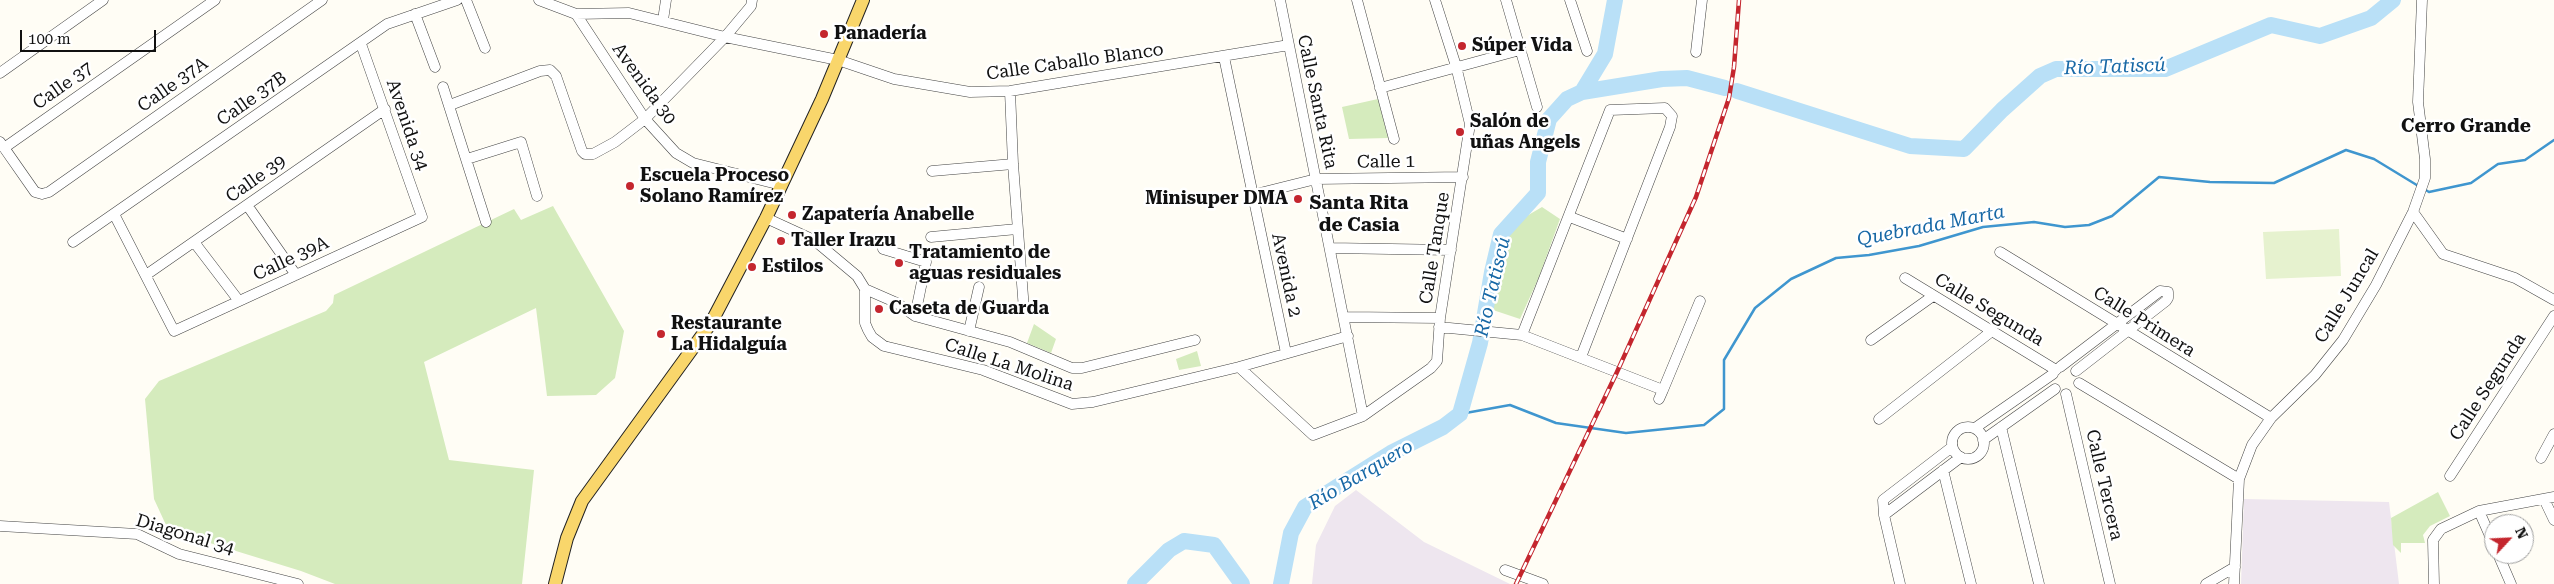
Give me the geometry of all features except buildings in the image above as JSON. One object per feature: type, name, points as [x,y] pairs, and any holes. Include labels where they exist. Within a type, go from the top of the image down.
[{"type":"main road","points":[[555,584],[567,538],[582,501],[711,323],[766,218],[838,60],[863,0]]},
{"type":"street","points":[[0,73],[104,0]]},
{"type":"street","name":"Calle 37","points":[[2,145],[214,0]]},
{"type":"street","name":"Calle 37A","points":[[2,145],[35,192],[42,194],[49,192],[322,0]]},
{"type":"street","name":"Calle 37B","points":[[73,242],[361,44],[387,24],[457,0]]},
{"type":"street","points":[[466,0],[485,48]]},
{"type":"street","points":[[663,20],[666,0]]},
{"type":"street","points":[[450,105],[540,71],[553,72],[582,151],[590,154],[615,142],[645,119],[725,37],[751,6],[752,0]]},
{"type":"street","name":"Calle Santa Rita","points":[[1280,0],[1345,317],[1363,416]]},
{"type":"street","points":[[1357,0],[1394,139]]},
{"type":"street","name":"Calle Tanque","points":[[1239,367],[1313,435],[1363,416],[1431,368],[1437,361],[1440,322],[1470,124],[1456,66],[1435,0]]},
{"type":"street","points":[[1570,0],[1587,50]]},
{"type":"street","points":[[1696,52],[1702,0]]},
{"type":"street","name":"Calle Juncal","points":[[2234,584],[2239,479],[2252,445],[2271,418],[2315,375],[2343,340],[2376,285],[2413,212],[2425,178],[2425,159],[2418,102],[2422,0]]},
{"type":"street","points":[[542,1],[576,14]]},
{"type":"street","points":[[1510,1],[1520,50],[1537,107]]},
{"type":"street","name":"Calle Caballo Blanco","points":[[576,14],[621,11],[725,37],[838,60],[894,79],[970,92],[1010,91],[1289,45]]},
{"type":"street","points":[[415,14],[435,67]]},
{"type":"street","name":"Avenida 30","points":[[576,14],[645,119],[685,160],[781,184]]},
{"type":"street","name":"Avenida 34","points":[[361,44],[422,217]]},
{"type":"street","points":[[1380,88],[1520,50]]},
{"type":"street","name":"Avenida 2","points":[[1224,57],[1286,354]]},
{"type":"street","points":[[443,87],[486,222]]},
{"type":"street","points":[[1010,91],[1012,164],[1024,310]]},
{"type":"street","points":[[1522,335],[1570,217],[1610,110],[1665,108],[1670,111],[1672,120],[1581,357]]},
{"type":"street","name":"Calle 39","points":[[146,275],[385,109]]},
{"type":"street","points":[[466,159],[521,142],[537,196]]},
{"type":"street","points":[[932,171],[1012,164]]},
{"type":"street","name":"Calle 1","points":[[1252,195],[1316,179],[1463,177]]},
{"type":"street","points":[[247,205],[296,275]]},
{"type":"street","points":[[2413,212],[2443,254],[2516,278],[2554,300]]},
{"type":"street","points":[[114,214],[146,275]]},
{"type":"street","name":"Calle 39A","points":[[146,275],[174,331],[422,217]]},
{"type":"street","points":[[1570,217],[1626,239]]},
{"type":"street","points":[[766,218],[822,245],[857,276],[865,289],[897,303],[915,316],[1010,342],[1072,368],[1082,368],[1195,340]]},
{"type":"street","points":[[931,236],[1017,229]]},
{"type":"street","points":[[194,242],[239,301]]},
{"type":"street","points":[[1330,248],[1451,250]]},
{"type":"street","points":[[883,249],[926,262],[915,316]]},
{"type":"street","name":"Calle Primera","points":[[2000,252],[2271,418]]},
{"type":"street","name":"Calle Segunda","points":[[1905,278],[2057,370]]},
{"type":"street","points":[[969,331],[979,287]]},
{"type":"street","name":"Calle La Molina","points":[[865,289],[865,322],[872,337],[884,346],[983,370],[1072,404],[1093,402],[1239,367],[1348,336]]},
{"type":"street","points":[[1900,584],[1882,504],[1886,497],[1952,447],[1956,432],[1965,427],[1975,428],[2057,370],[2116,324],[2164,292],[2168,298],[2166,301],[2076,371]]},
{"type":"street","points":[[1871,340],[1933,296]]},
{"type":"street","points":[[1345,317],[1440,322],[1470,329],[1522,335],[1581,357],[1661,395],[1695,305]]},
{"type":"street","name":"Calle Segunda","points":[[2450,476],[2554,316]]},
{"type":"street","points":[[1880,419],[1992,331]]},
{"type":"street","points":[[2069,367],[2076,371],[2079,383],[2076,389],[2066,394],[2055,389],[2052,381],[2057,370],[2069,367]]},
{"type":"street","points":[[2079,383],[2239,479]]},
{"type":"street","points":[[1952,447],[1961,457],[1970,458],[1978,455],[1983,448],[1984,440],[2055,389]]},
{"type":"street","name":"Calle Tercera","points":[[2066,394],[2110,584]]},
{"type":"street","points":[[2000,427],[2039,584]]},
{"type":"street","points":[[1975,428],[1984,440]]},
{"type":"street","points":[[2541,458],[2554,434]]},
{"type":"street","points":[[1884,515],[1961,457]]},
{"type":"street","points":[[1944,470],[1971,584]]},
{"type":"street","points":[[2434,584],[2433,540],[2436,534],[2479,511],[2549,498],[2554,520]]},
{"type":"street","points":[[2479,511],[2484,522]]},
{"type":"street","name":"Diagonal 34","points":[[0,526],[137,534],[179,554],[278,581],[298,584]]},
{"type":"street","points":[[2502,564],[2511,584]]},
{"type":"street","points":[[2206,584],[2235,567]]},
{"type":"street","points":[[1504,570],[1543,584]]},
{"type":"shaded area","points":[[1356,490],[1424,542],[1510,584],[1312,584],[1316,545],[1335,506]]},
{"type":"shaded area","points":[[2244,499],[2389,502],[2399,584],[2241,584]]},
{"type":"green space","points":[[1378,99],[1388,138],[1349,139],[1342,107]]},
{"type":"green space","points":[[553,206],[624,331],[615,378],[596,395],[547,396],[536,308],[424,362],[449,460],[534,470],[522,584],[335,584],[301,571],[184,535],[166,525],[154,499],[145,399],[159,381],[326,311],[333,303],[334,295],[514,209],[521,220]]},
{"type":"green space","points":[[1542,207],[1560,219],[1539,277],[1520,319],[1484,307],[1496,234]]},
{"type":"green space","points":[[2339,229],[2341,276],[2266,279],[2263,232]]},
{"type":"green space","points":[[1034,324],[1056,339],[1051,353],[1027,343]]},
{"type":"green space","points":[[1197,351],[1201,366],[1179,370],[1176,359]]},
{"type":"green space","points":[[2438,492],[2450,516],[2430,526],[2423,535],[2425,543],[2401,543],[2401,553],[2393,545],[2391,518]]},
{"type":"waterway","points":[[1582,92],[1605,54],[1615,0]]},
{"type":"waterway","name":"Río Tatiscú","points":[[1737,91],[1910,146],[1964,149],[2002,110],[2040,76],[2056,69],[2165,69],[2271,25],[2320,36],[2371,18],[2393,0]]},
{"type":"waterway","name":"Río Tatiscú","points":[[1281,584],[1291,533],[1305,507],[1391,453],[1443,427],[1460,414],[1480,343],[1492,272],[1501,234],[1538,193],[1538,162],[1549,119],[1567,99],[1582,92],[1662,79],[1687,78],[1725,88]]},
{"type":"waterway","name":"Quebrada Marta","points":[[2424,189],[2429,192],[2471,183],[2498,164],[2525,160],[2554,140]]},
{"type":"waterway","name":"Quebrada Marta","points":[[1460,414],[1510,405],[1556,423],[1626,433],[1704,425],[1724,409],[1724,360],[1755,308],[1791,279],[1836,258],[1869,255],[1919,246],[1983,227],[2034,222],[2065,227],[2089,225],[2112,216],[2159,177],[2210,182],[2274,183],[2346,150],[2374,159],[2420,187]]},
{"type":"waterway","name":"Río Barquero","points":[[1135,584],[1169,550],[1184,541],[1214,545],[1242,584]]},
{"type":"railway","points":[[1516,584],[1617,372],[1696,197],[1729,98],[1734,67],[1739,0]]},
{"type":"place","name":"Panadería","points":[[824,34]]},
{"type":"place","name":"Súper Vida","points":[[1462,46]]},
{"type":"place","name":"Salón de uñas Angels","points":[[1460,132]]},
{"type":"place","name":"Escuela Proceso Solano Ramírez","points":[[630,186]]},
{"type":"place","name":"Minisuper DMA","points":[[1298,199]]},
{"type":"place","name":"Zapatería Anabelle","points":[[792,215]]},
{"type":"place","name":"Taller Irazu","points":[[781,241]]},
{"type":"place","name":"Tratamiento de aguas residuales","points":[[899,263]]},
{"type":"place","name":"Estilos","points":[[752,267]]},
{"type":"place","name":"Caseta de Guarda","points":[[879,309]]},
{"type":"place","name":"Restaurante La Hidalguía","points":[[661,334]]},
{"type":"district","name":"Cerro Grande","points":[[2466,126]]},
{"type":"district","name":"Santa Rita de Casia","points":[[1359,214]]}]
